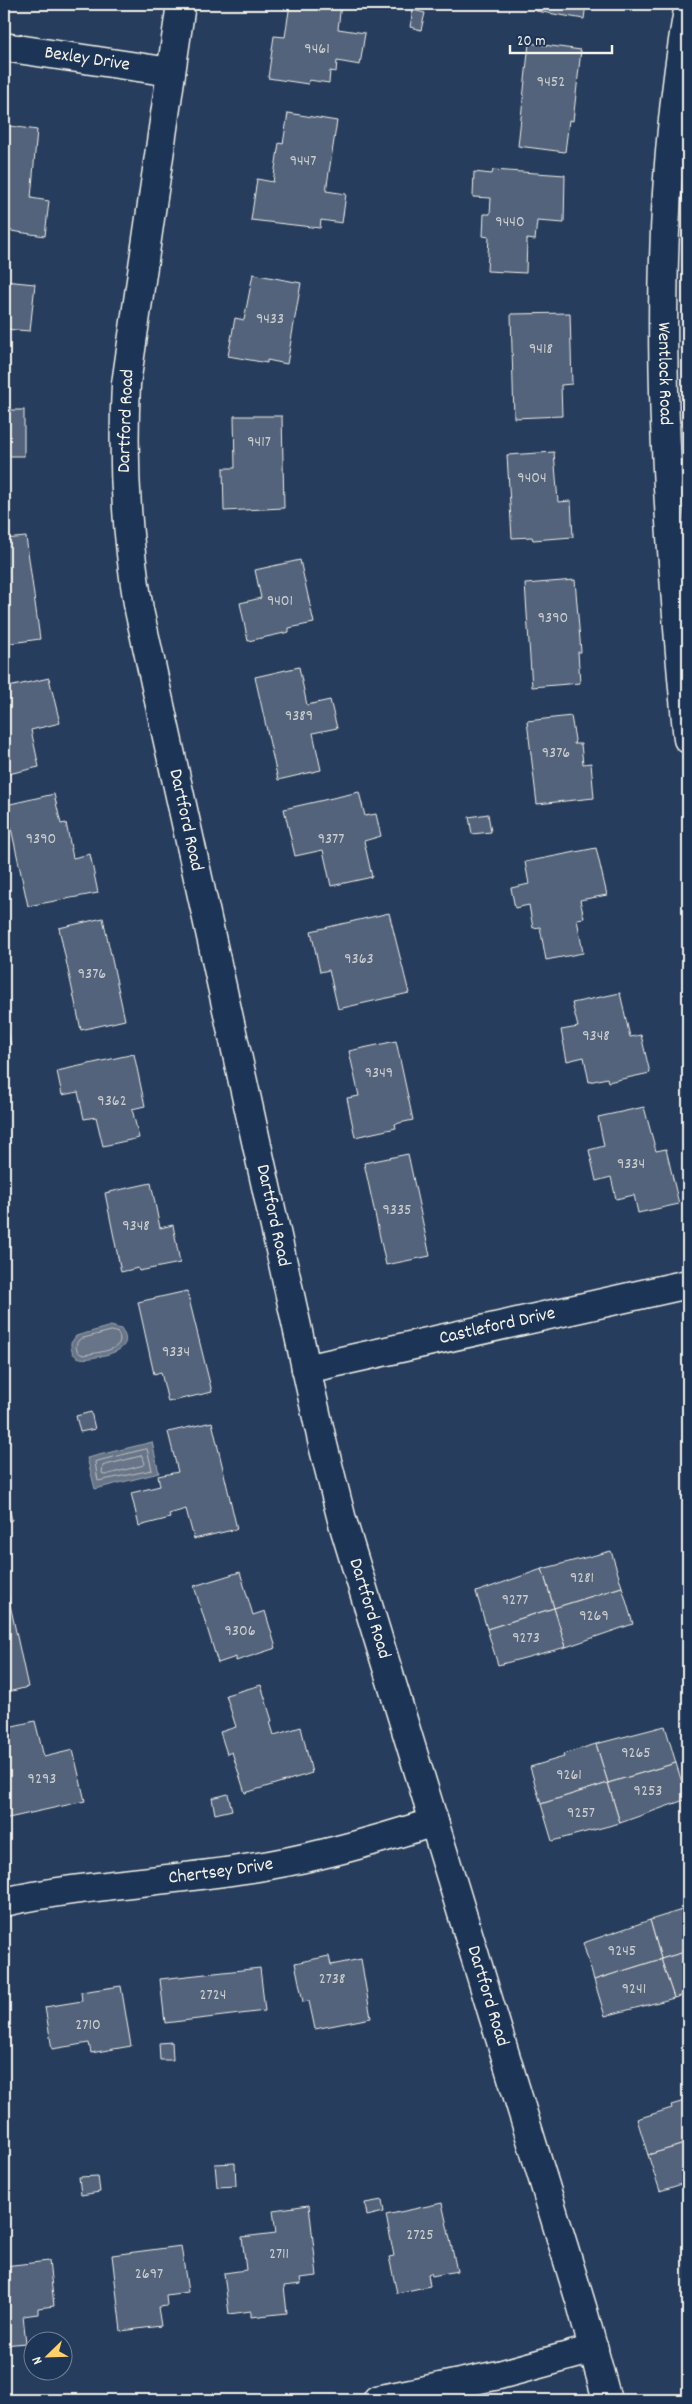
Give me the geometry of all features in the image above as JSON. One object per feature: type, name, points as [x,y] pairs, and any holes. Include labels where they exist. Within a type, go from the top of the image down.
[{"type":"street","name":"Dartford Road","points":[[181,4],[126,384],[123,447],[128,537],[144,637],[306,1369],[348,1544],[594,2349],[607,2400]]},
{"type":"street","name":"Wentlock Road","points":[[688,10],[671,140],[663,252],[662,343],[665,443],[680,662],[688,738]]},
{"type":"street","name":"Bexley Drive","points":[[4,47],[171,72]]},
{"type":"street","name":"Castleford Drive","points":[[306,1369],[688,1284]]},
{"type":"street","name":"Chertsey Drive","points":[[4,1902],[80,1888],[229,1872],[292,1862],[362,1845],[434,1822]]},
{"type":"street","points":[[377,2400],[500,2375],[594,2349]]},
{"type":"water","points":[[111,1326],[121,1329],[125,1335],[124,1345],[117,1351],[91,1358],[81,1358],[73,1354],[71,1343],[76,1336]]},
{"type":"water","points":[[152,1442],[159,1473],[95,1489],[87,1458]]},
{"type":"building","points":[[290,4],[341,4],[338,29],[365,33],[360,65],[337,61],[336,72],[330,71],[329,83],[309,80],[308,84],[268,78],[274,36],[285,37]]},
{"type":"building","points":[[537,4],[586,4],[584,19],[536,11]]},
{"type":"building","points":[[413,10],[425,13],[421,30],[410,27]]},
{"type":"building","points":[[529,43],[581,50],[573,121],[569,120],[565,152],[518,146]]},
{"type":"building","points":[[288,113],[337,121],[326,191],[346,194],[342,223],[321,220],[320,228],[251,220],[257,179],[273,182],[279,143],[283,144]]},
{"type":"building","points":[[4,125],[37,130],[31,198],[49,201],[45,236],[4,230]]},
{"type":"building","points":[[493,170],[565,175],[564,223],[537,221],[535,240],[527,239],[526,273],[487,271],[489,237],[483,236],[484,214],[490,214],[491,198],[473,197],[474,172],[492,174]]},
{"type":"building","points":[[253,274],[301,283],[287,364],[267,360],[267,363],[228,356],[235,318],[244,320]]},
{"type":"building","points":[[4,281],[35,284],[30,331],[4,329]]},
{"type":"building","points":[[570,313],[572,384],[561,385],[562,416],[514,418],[511,314]]},
{"type":"building","points":[[4,410],[24,410],[24,456],[4,456]]},
{"type":"building","points":[[234,416],[282,416],[284,508],[224,511],[223,468],[235,468]]},
{"type":"building","points":[[554,452],[558,502],[571,501],[573,537],[533,540],[532,537],[512,538],[507,455]]},
{"type":"building","points":[[26,537],[40,639],[4,644],[4,539]]},
{"type":"building","points":[[300,560],[314,623],[289,628],[289,632],[248,641],[240,603],[261,598],[255,570]]},
{"type":"building","points":[[575,580],[581,652],[578,652],[580,683],[532,687],[525,584]]},
{"type":"building","points":[[299,667],[307,705],[330,700],[337,728],[313,733],[321,770],[278,780],[255,677]]},
{"type":"building","points":[[49,678],[60,723],[31,730],[39,767],[4,775],[4,688]]},
{"type":"building","points":[[571,716],[574,744],[581,744],[583,764],[591,763],[594,798],[537,804],[527,721]]},
{"type":"building","points":[[359,792],[365,816],[376,814],[381,836],[364,841],[372,877],[331,886],[323,850],[295,856],[284,809]]},
{"type":"building","points":[[54,794],[61,824],[66,823],[73,858],[90,854],[98,893],[28,906],[6,805]]},
{"type":"building","points":[[488,814],[491,832],[472,834],[469,817]]},
{"type":"building","points":[[596,848],[607,895],[580,900],[584,918],[577,919],[583,953],[546,960],[540,927],[533,928],[529,905],[515,908],[511,888],[529,884],[525,862]]},
{"type":"building","points":[[389,913],[409,993],[338,1009],[329,970],[320,972],[311,931]]},
{"type":"building","points":[[103,918],[125,1020],[81,1030],[59,928]]},
{"type":"building","points":[[620,993],[630,1037],[641,1035],[650,1073],[608,1082],[607,1078],[589,1082],[584,1057],[567,1061],[561,1030],[578,1027],[572,1003]]},
{"type":"building","points":[[8,1029],[11,1046],[4,1047],[4,1030]]},
{"type":"building","points":[[396,1041],[413,1120],[395,1124],[396,1128],[355,1137],[347,1098],[359,1096],[349,1051]]},
{"type":"building","points":[[134,1054],[145,1106],[132,1109],[139,1138],[103,1146],[96,1117],[84,1119],[78,1092],[62,1095],[57,1071]]},
{"type":"building","points":[[644,1107],[656,1151],[666,1149],[679,1204],[638,1213],[634,1195],[616,1199],[611,1177],[596,1181],[589,1150],[604,1146],[598,1117]]},
{"type":"building","points":[[408,1154],[430,1256],[386,1265],[364,1163]]},
{"type":"building","points":[[151,1183],[160,1228],[173,1225],[180,1263],[139,1271],[138,1268],[121,1272],[105,1193]]},
{"type":"building","points":[[187,1291],[212,1392],[168,1402],[161,1372],[154,1374],[138,1302]]},
{"type":"building","points":[[91,1412],[95,1429],[80,1432],[76,1416]]},
{"type":"building","points":[[212,1422],[237,1529],[194,1539],[186,1509],[169,1514],[170,1518],[139,1526],[131,1493],[160,1486],[158,1476],[178,1472],[168,1432]]},
{"type":"building","points":[[6,1496],[12,1520],[4,1522],[4,1497]]},
{"type":"building","points":[[611,1551],[622,1587],[554,1608],[542,1569]]},
{"type":"building","points":[[542,1569],[554,1608],[487,1629],[476,1592]]},
{"type":"building","points":[[240,1572],[253,1615],[265,1611],[276,1648],[236,1661],[236,1657],[218,1663],[194,1586]]},
{"type":"building","points":[[6,1586],[28,1687],[4,1693],[4,1587]]},
{"type":"building","points":[[622,1587],[633,1624],[566,1647],[554,1608]]},
{"type":"building","points":[[554,1608],[566,1647],[498,1665],[487,1629]]},
{"type":"building","points":[[261,1685],[272,1721],[270,1722],[274,1735],[301,1727],[312,1773],[245,1793],[232,1752],[227,1754],[220,1732],[236,1727],[226,1695]]},
{"type":"building","points":[[35,1721],[44,1757],[73,1750],[85,1801],[4,1819],[4,1728]]},
{"type":"building","points":[[665,1726],[676,1763],[608,1783],[596,1744]]},
{"type":"building","points":[[596,1744],[608,1783],[541,1804],[530,1767],[564,1757],[563,1754]]},
{"type":"building","points":[[676,1763],[687,1799],[620,1823],[608,1783]]},
{"type":"building","points":[[608,1783],[620,1823],[552,1841],[541,1804]]},
{"type":"building","points":[[228,1794],[232,1810],[215,1814],[212,1798]]},
{"type":"building","points":[[682,1910],[684,1912],[688,1911],[688,1951],[661,1959],[650,1920]]},
{"type":"building","points":[[650,1920],[661,1959],[594,1980],[583,1943]]},
{"type":"building","points":[[688,1951],[688,1994],[674,1998],[661,1959]]},
{"type":"building","points":[[329,1956],[331,1965],[361,1959],[371,2018],[315,2029],[309,2001],[303,2002],[295,1963]]},
{"type":"building","points":[[661,1959],[674,1998],[605,2016],[594,1980]]},
{"type":"building","points":[[260,1968],[265,2011],[165,2023],[160,1979]]},
{"type":"building","points":[[121,1986],[131,2046],[91,2053],[89,2043],[52,2049],[45,2007],[82,2001],[81,1992]]},
{"type":"building","points":[[172,2042],[173,2060],[160,2060],[159,2043]]},
{"type":"building","points":[[688,2100],[688,2143],[648,2155],[637,2119],[672,2108],[671,2105]]},
{"type":"building","points":[[688,2143],[688,2182],[660,2191],[648,2155]]},
{"type":"building","points":[[235,2163],[236,2186],[217,2187],[215,2164]]},
{"type":"building","points":[[98,2176],[100,2192],[81,2195],[79,2177]]},
{"type":"building","points":[[382,2200],[384,2212],[367,2216],[365,2203]]},
{"type":"building","points":[[442,2203],[457,2271],[432,2276],[431,2273],[428,2274],[430,2286],[397,2293],[389,2257],[394,2256],[386,2215]]},
{"type":"building","points":[[309,2205],[317,2276],[300,2278],[301,2284],[284,2286],[287,2313],[251,2317],[251,2311],[229,2314],[224,2273],[246,2270],[242,2237],[276,2233],[273,2210]]},
{"type":"building","points":[[181,2246],[188,2292],[166,2295],[167,2306],[158,2307],[161,2326],[121,2331],[112,2255]]},
{"type":"building","points":[[49,2261],[54,2306],[38,2308],[38,2314],[23,2316],[25,2332],[22,2332],[22,2343],[4,2345],[4,2266]]}]
